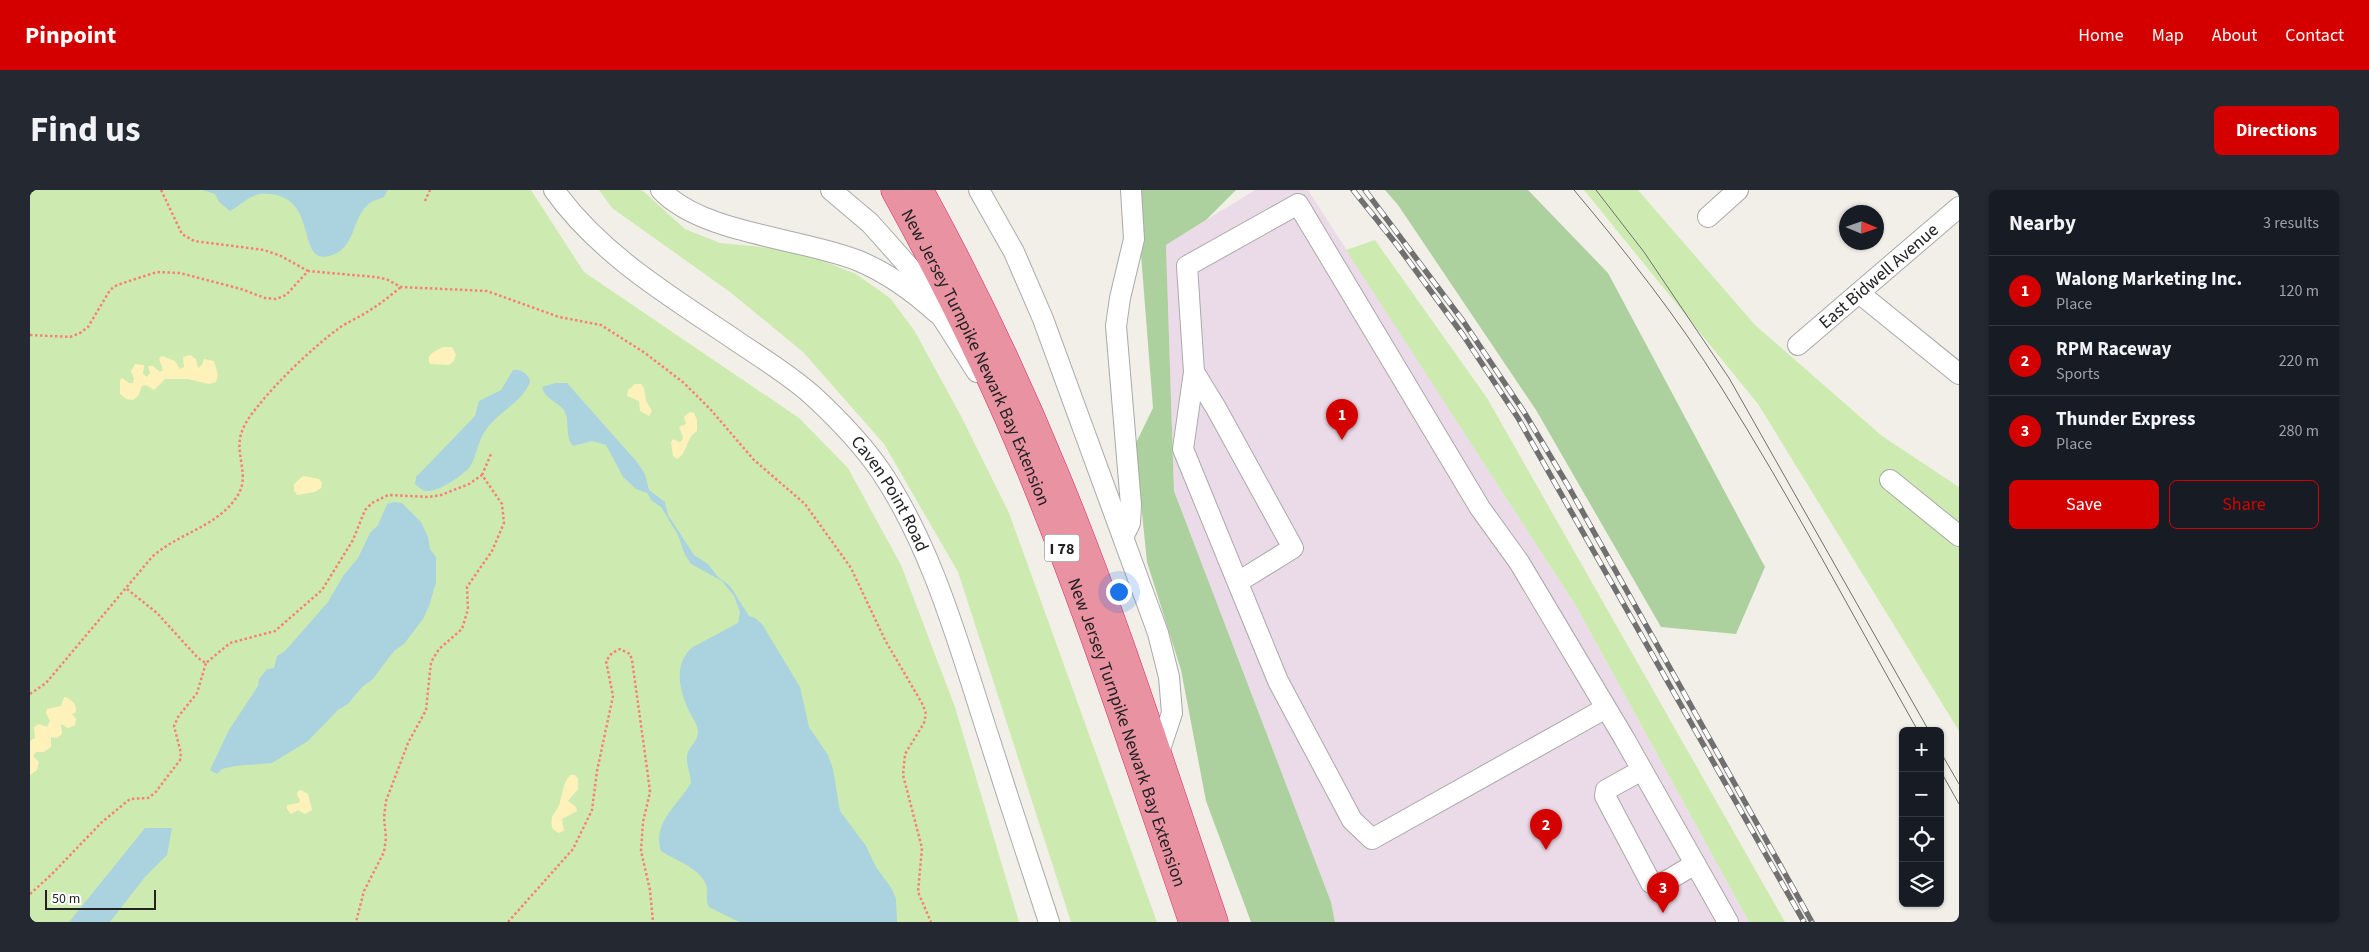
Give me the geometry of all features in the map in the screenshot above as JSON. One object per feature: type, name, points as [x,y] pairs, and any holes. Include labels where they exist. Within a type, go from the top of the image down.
[{"type":"highway","name":"New Jersey Turnpike Newark Bay Extension","points":[[895,190],[952,297],[1008,418],[1072,574],[1193,922]]},
{"type":"highway","name":"New Jersey Turnpike Newark Bay Extension","points":[[919,190],[981,311],[1043,446],[1092,570],[1214,922]]},
{"type":"street","name":"Caven Point Road","points":[[554,190],[564,204],[601,243],[643,278],[774,366],[811,394],[848,431],[880,471],[910,524],[936,579],[1049,922]]},
{"type":"street","points":[[661,190],[692,213],[757,234],[796,242],[858,261],[886,274],[914,292],[938,314]]},
{"type":"street","points":[[831,190],[870,223],[911,269],[938,314],[1008,418]]},
{"type":"street","points":[[979,190],[1014,252],[1043,319],[1158,633],[1169,677],[1172,712],[1157,758]]},
{"type":"street","points":[[1123,537],[1130,523],[1132,505],[1116,326],[1120,298],[1134,239],[1131,190]]},
{"type":"street","points":[[1708,217],[1738,190]]},
{"type":"street","points":[[1606,708],[1372,840],[1352,820],[1278,681],[1183,449],[1194,372],[1187,266],[1298,204],[1480,508],[1519,562],[1606,708],[1642,770],[1728,922]]},
{"type":"street","name":"East Bidwell Avenue","points":[[1798,345],[1959,207]]},
{"type":"street","points":[[1859,293],[1959,374]]},
{"type":"street","points":[[1194,372],[1216,408],[1293,548],[1238,582]]},
{"type":"street","points":[[1890,480],[1959,536]]},
{"type":"street","points":[[1642,770],[1606,790],[1605,796],[1651,883],[1660,885],[1695,864]]},
{"type":"path","points":[[161,190],[182,234],[194,241],[264,250],[281,256],[308,271],[375,277],[386,279],[401,287],[487,291],[559,317],[601,326],[645,352],[684,383],[711,410],[754,460],[806,504],[851,568],[877,626],[923,705],[926,714],[924,723],[908,745],[903,775],[922,848],[918,892],[931,922]]},
{"type":"path","points":[[425,201],[430,190]]},
{"type":"path","points":[[30,336],[70,337],[80,333],[88,327],[110,290],[116,285],[158,272],[180,273],[241,288],[265,298],[276,299],[286,295],[308,271]]},
{"type":"path","points":[[30,694],[46,683],[161,549],[204,526],[238,495],[243,476],[241,432],[260,404],[328,336],[367,312],[401,287]]},
{"type":"path","points":[[30,894],[102,822],[130,799],[148,798],[156,793],[180,760],[181,753],[174,726],[178,717],[197,693],[206,663],[230,643],[275,631],[322,590],[353,540],[365,510],[372,503],[388,496],[428,497],[441,495],[470,484],[482,475],[491,454]]},
{"type":"path","points":[[356,922],[364,891],[384,852],[386,801],[408,743],[426,710],[431,662],[439,649],[462,629],[468,609],[467,588],[492,550],[504,523],[502,504],[482,475]]},
{"type":"path","points":[[127,589],[157,613],[198,658],[206,663]]},
{"type":"path","points":[[508,922],[567,857],[588,823],[613,696],[606,661],[612,653],[620,649],[630,654],[632,660],[650,792],[642,822],[641,851],[650,890],[653,922]]},
{"type":"shaded area","points":[[1255,190],[1308,190],[1576,606],[1749,922],[1335,922],[1331,902],[1174,491],[1166,245]]},
{"type":"green space","points":[[30,190],[531,190],[584,272],[799,418],[848,468],[901,565],[955,707],[1019,922],[30,922]]},
{"type":"green space","points":[[599,190],[642,190],[685,229],[720,243],[783,249],[818,259],[856,274],[890,298],[914,330],[961,416],[1009,513],[1157,922],[1071,922],[958,572],[884,444],[803,352],[730,292],[612,208]]},
{"type":"green space","points":[[1136,190],[1236,190],[1206,220],[1166,245],[1174,491],[1331,902],[1335,922],[1251,922],[1206,801],[1181,670],[1147,562],[1135,445],[1153,408]]},
{"type":"green space","points":[[1385,190],[1528,190],[1608,273],[1765,567],[1736,634],[1661,627],[1536,410],[1398,205]]},
{"type":"green space","points":[[1584,190],[1638,190],[1755,325],[1882,436],[1959,487],[1959,731],[1758,404]]},
{"type":"green space","points":[[1375,240],[1487,398],[1785,922],[1749,922],[1576,606],[1346,250]]},
{"type":"sand","points":[[443,347],[452,347],[456,355],[453,362],[448,365],[430,364],[430,355]]},
{"type":"sand","points":[[190,355],[196,359],[198,368],[202,365],[204,359],[214,361],[218,375],[216,382],[209,384],[188,379],[165,379],[154,390],[146,385],[142,386],[138,396],[133,400],[126,399],[120,394],[120,380],[122,378],[129,383],[133,383],[134,379],[131,371],[135,364],[144,365],[143,374],[147,377],[150,373],[148,366],[153,366],[160,372],[163,370],[159,358],[162,356],[175,361],[180,369],[184,367],[183,357]]},
{"type":"sand","points":[[635,384],[641,384],[644,388],[646,401],[652,411],[649,416],[640,411],[639,401],[627,396],[628,390]]},
{"type":"sand","points":[[690,412],[694,413],[697,420],[697,431],[691,437],[681,456],[677,459],[673,456],[671,442],[673,439],[679,442],[682,441],[683,437],[679,427],[686,424],[684,417]]},
{"type":"sand","points":[[303,476],[319,479],[322,483],[321,488],[315,492],[297,495],[294,490],[294,484]]},
{"type":"sand","points":[[64,697],[71,700],[76,707],[76,712],[72,714],[76,719],[75,725],[68,728],[61,724],[62,734],[57,738],[51,737],[51,747],[44,752],[36,752],[33,756],[39,762],[37,770],[30,775],[30,741],[35,738],[34,727],[39,724],[47,727],[50,721],[46,713],[47,709],[61,706]]},
{"type":"sand","points":[[570,775],[575,775],[578,779],[578,789],[568,801],[576,807],[577,811],[562,819],[564,831],[558,833],[552,828],[552,818],[559,806],[565,784]]},
{"type":"sand","points":[[301,790],[308,794],[312,810],[305,814],[298,810],[291,814],[287,809],[287,805],[299,803],[300,800],[297,795],[298,791]]},
{"type":"water","points":[[202,190],[388,190],[384,197],[372,202],[364,209],[345,247],[329,256],[319,256],[312,250],[300,214],[292,203],[279,196],[260,194],[248,199],[230,211],[219,202],[215,194]]},
{"type":"water","points":[[513,370],[519,370],[524,373],[530,379],[530,382],[521,396],[491,423],[486,430],[468,469],[439,488],[429,491],[421,489],[415,484],[416,477],[475,416],[479,401],[501,390]]},
{"type":"water","points":[[555,383],[567,383],[637,462],[645,474],[649,490],[665,502],[668,515],[694,555],[708,564],[718,577],[730,586],[749,616],[762,624],[800,687],[809,727],[828,755],[833,769],[840,811],[866,846],[876,867],[892,889],[896,899],[897,922],[739,922],[709,907],[707,888],[700,875],[661,851],[659,841],[663,823],[691,783],[687,756],[698,736],[698,729],[685,703],[680,669],[687,653],[693,647],[738,623],[740,612],[734,596],[722,581],[691,564],[685,555],[678,535],[661,507],[652,501],[647,493],[636,489],[623,477],[606,445],[592,441],[573,446],[570,442],[567,418],[563,409],[543,391],[542,387]]},
{"type":"water","points":[[394,502],[402,503],[421,522],[428,537],[430,549],[436,557],[436,582],[423,619],[404,644],[394,651],[372,680],[362,687],[348,704],[338,710],[308,741],[272,763],[235,766],[222,769],[217,774],[210,770],[229,730],[258,686],[259,679],[267,669],[274,668],[277,656],[285,651],[328,602],[343,576],[358,558],[370,533],[378,525],[387,504]]},
{"type":"water","points":[[145,828],[172,828],[167,855],[145,877],[110,922],[69,922]]},
{"type":"tram line","points":[[1574,190],[1651,286],[1721,387],[1797,514],[1916,727]]},
{"type":"tram line","points":[[1596,190],[1644,252],[1729,378],[1927,727]]},
{"type":"tram line","points":[[1944,758],[1959,784]]},
{"type":"tram line","points":[[1941,772],[1959,804]]},
{"type":"railway","points":[[1353,190],[1397,245],[1463,335],[1518,418],[1804,922]]},
{"type":"railway","points":[[1365,190],[1463,321],[1524,412],[1567,484],[1812,922]]},
{"type":"place","name":"Walong Marketing Inc.","points":[[1342,440]]},
{"type":"place","name":"RPM Raceway","points":[[1546,850]]},
{"type":"place","name":"Thunder Express","points":[[1663,913]]}]
